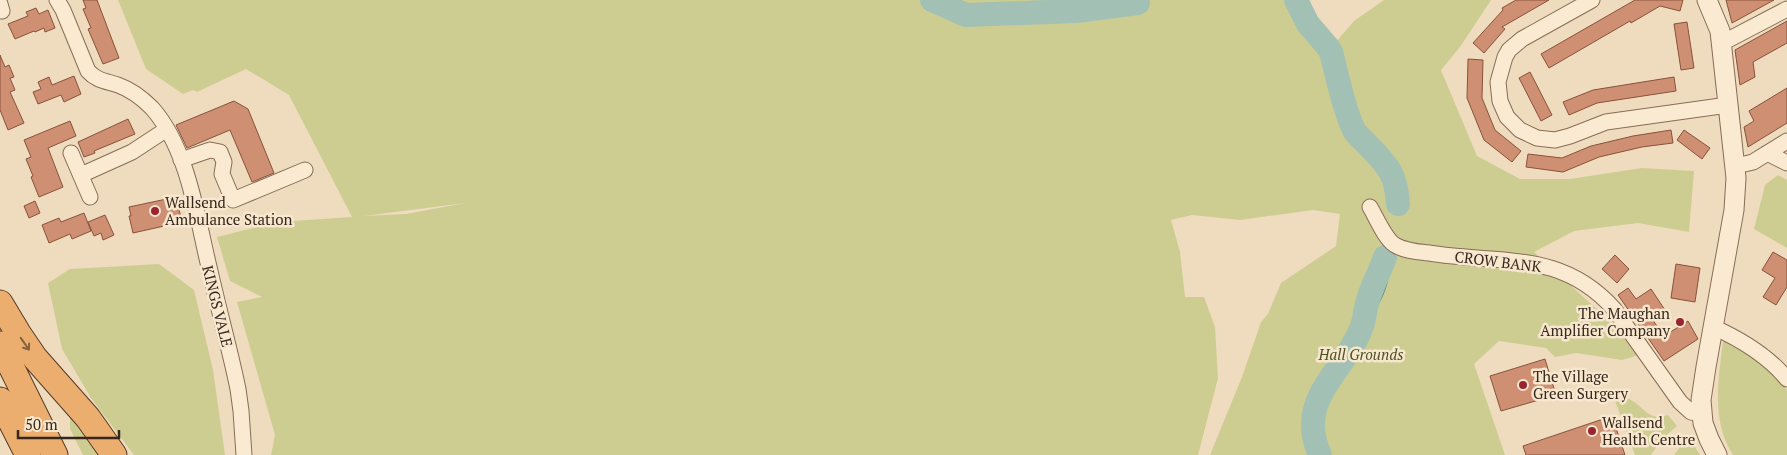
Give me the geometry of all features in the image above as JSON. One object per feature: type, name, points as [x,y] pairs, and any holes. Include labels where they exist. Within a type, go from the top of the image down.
[{"type":"highway","points":[[0,302],[35,358],[88,418],[114,455]]},
{"type":"highway","points":[[0,344],[55,455]]},
{"type":"highway","points":[[0,400],[28,455]]},
{"type":"street","name":"KINGS VALE","points":[[57,0],[88,71],[94,78],[118,85],[142,97],[167,129],[181,160],[231,358],[241,411],[244,455]]},
{"type":"street","points":[[1592,0],[1522,40],[1509,50],[1504,57],[1498,82],[1500,101],[1508,117],[1520,130],[1537,138],[1555,140],[1606,122],[1728,105]]},
{"type":"street","points":[[1708,0],[1716,19],[1722,43],[1736,166],[1734,210],[1701,400],[1702,414],[1709,439],[1717,455]]},
{"type":"street","points":[[1722,43],[1787,8]]},
{"type":"street","points":[[81,175],[132,152],[167,129]]},
{"type":"street","points":[[1736,166],[1753,162],[1787,141]]},
{"type":"street","points":[[181,160],[210,150],[220,152],[224,162],[222,174],[233,200],[305,170]]},
{"type":"street","points":[[71,153],[90,197]]},
{"type":"street","points":[[1767,153],[1787,163]]},
{"type":"street","name":"CROW BANK","points":[[1370,207],[1390,242],[1403,249],[1538,264],[1575,277],[1588,284],[1614,309],[1680,402],[1691,412],[1702,414]]},
{"type":"street","points":[[1713,327],[1727,333],[1772,363],[1787,379]]},
{"type":"green space","name":"Hall Grounds","points":[[118,0],[1289,0],[1322,58],[1354,21],[1384,0],[1491,0],[1460,47],[1441,70],[1477,156],[1520,179],[1570,179],[1642,168],[1694,171],[1689,232],[1638,223],[1574,231],[1534,252],[1600,312],[1639,355],[1622,360],[1576,353],[1555,357],[1546,348],[1499,341],[1474,364],[1505,455],[1210,455],[1242,377],[1261,322],[1268,314],[1281,283],[1336,246],[1340,214],[1313,210],[1240,220],[1192,215],[1171,220],[1180,252],[1185,297],[1204,297],[1215,327],[1218,378],[1198,455],[271,455],[275,435],[237,302],[262,297],[230,281],[217,237],[277,222],[352,217],[289,95],[246,69],[197,92],[193,90],[183,94],[146,69]],"holes":[[[465,203],[406,214],[364,216]]]},
{"type":"green space","points":[[1778,175],[1787,180],[1787,248],[1754,229],[1765,185]]},
{"type":"green space","points":[[159,264],[194,290],[213,370],[225,455],[134,455],[91,398],[62,349],[48,283],[70,269]]},
{"type":"green space","points":[[1727,340],[1763,365],[1787,390],[1787,455],[1733,455],[1726,442],[1719,414],[1718,385],[1723,342]]},
{"type":"green space","points":[[1623,397],[1636,403],[1654,416],[1668,415],[1677,426],[1662,439],[1651,455],[1635,455],[1614,398]]},
{"type":"green space","points":[[70,414],[99,455],[83,455],[70,429]]},
{"type":"green space","points":[[1692,442],[1700,455],[1674,455],[1680,447]]},
{"type":"shaded area","points":[[1380,255],[1390,259],[1388,279],[1383,295],[1363,326],[1358,318],[1359,312],[1354,312],[1355,306],[1360,302],[1358,298],[1362,286]]},
{"type":"building","points":[[83,0],[97,0],[119,58],[103,64],[88,29],[91,28],[83,9],[86,8]]},
{"type":"building","points":[[1516,0],[1549,0],[1502,27],[1505,29],[1484,53],[1473,43],[1503,10],[1502,8]]},
{"type":"building","points":[[1635,0],[1683,0],[1680,11],[1660,6],[1631,23],[1630,21],[1549,68],[1541,54]]},
{"type":"building","points":[[1726,0],[1774,0],[1732,23]]},
{"type":"building","points":[[36,8],[39,14],[48,10],[55,28],[45,32],[44,28],[15,39],[8,24],[28,16],[26,12]]},
{"type":"building","points":[[1787,21],[1787,43],[1753,62],[1755,77],[1740,85],[1735,50]]},
{"type":"building","points":[[1687,22],[1694,68],[1681,70],[1674,24]]},
{"type":"building","points":[[0,55],[5,67],[9,65],[14,77],[10,78],[15,90],[10,92],[24,123],[8,130],[0,110]]},
{"type":"building","points":[[1468,59],[1483,60],[1482,98],[1495,130],[1521,151],[1512,162],[1484,140],[1467,98]]},
{"type":"building","points":[[1530,72],[1552,115],[1541,121],[1519,78]]},
{"type":"building","points":[[74,76],[81,94],[64,102],[61,95],[38,104],[33,92],[41,89],[38,82],[49,77],[52,85]]},
{"type":"building","points":[[1674,77],[1676,91],[1597,103],[1569,115],[1563,102],[1593,90]]},
{"type":"building","points":[[1787,88],[1787,123],[1748,147],[1744,127],[1754,121],[1749,111]]},
{"type":"building","points":[[234,101],[248,109],[274,173],[252,182],[230,130],[187,148],[176,125]]},
{"type":"building","points":[[128,119],[135,134],[84,157],[78,142]]},
{"type":"building","points":[[70,121],[76,136],[48,148],[63,187],[39,197],[26,159],[31,157],[24,140]]},
{"type":"building","points":[[1671,130],[1673,143],[1642,147],[1599,157],[1563,172],[1526,167],[1528,154],[1562,158],[1591,146],[1633,136]]},
{"type":"building","points":[[1684,130],[1710,148],[1702,159],[1677,140]]},
{"type":"building","name":"Wallsend Ambulance Station","points":[[176,197],[182,222],[133,233],[129,207]]},
{"type":"building","points":[[35,201],[40,213],[29,218],[24,206]]},
{"type":"building","points":[[84,213],[91,231],[72,239],[70,234],[49,243],[42,225],[59,218],[61,222]]},
{"type":"building","points":[[105,215],[114,235],[103,240],[101,233],[94,236],[88,222]]},
{"type":"building","points":[[1773,252],[1787,260],[1787,287],[1776,305],[1763,297],[1775,278],[1762,270]]},
{"type":"building","points":[[1615,255],[1629,269],[1617,283],[1602,269]]},
{"type":"building","points":[[1676,264],[1700,268],[1695,302],[1671,298]]},
{"type":"building","points":[[1628,288],[1636,299],[1651,289],[1665,310],[1652,319],[1664,336],[1688,321],[1698,339],[1664,361],[1618,295]]},
{"type":"building","name":"The Village Green Surgery","points":[[1545,359],[1556,395],[1501,411],[1490,376]]},
{"type":"building","name":"Wallsend Health Centre","points":[[1612,416],[1625,455],[1526,455],[1523,446]]},
{"type":"waterway","points":[[932,0],[966,15],[1076,11],[1138,3]]},
{"type":"waterway","points":[[1296,0],[1308,24],[1331,52],[1350,122],[1357,134],[1386,164],[1393,177],[1398,204]]},
{"type":"waterway","points":[[1320,455],[1314,435],[1313,417],[1318,401],[1325,386],[1355,342],[1363,323],[1370,294],[1385,257]]},
{"type":"place","name":"Wallsend Ambulance Station","points":[[155,211]]},
{"type":"place","name":"The Maughan Amplifier Company","points":[[1680,322]]},
{"type":"place","name":"The Village Green Surgery","points":[[1523,385]]},
{"type":"place","name":"Wallsend Health Centre","points":[[1592,431]]}]
